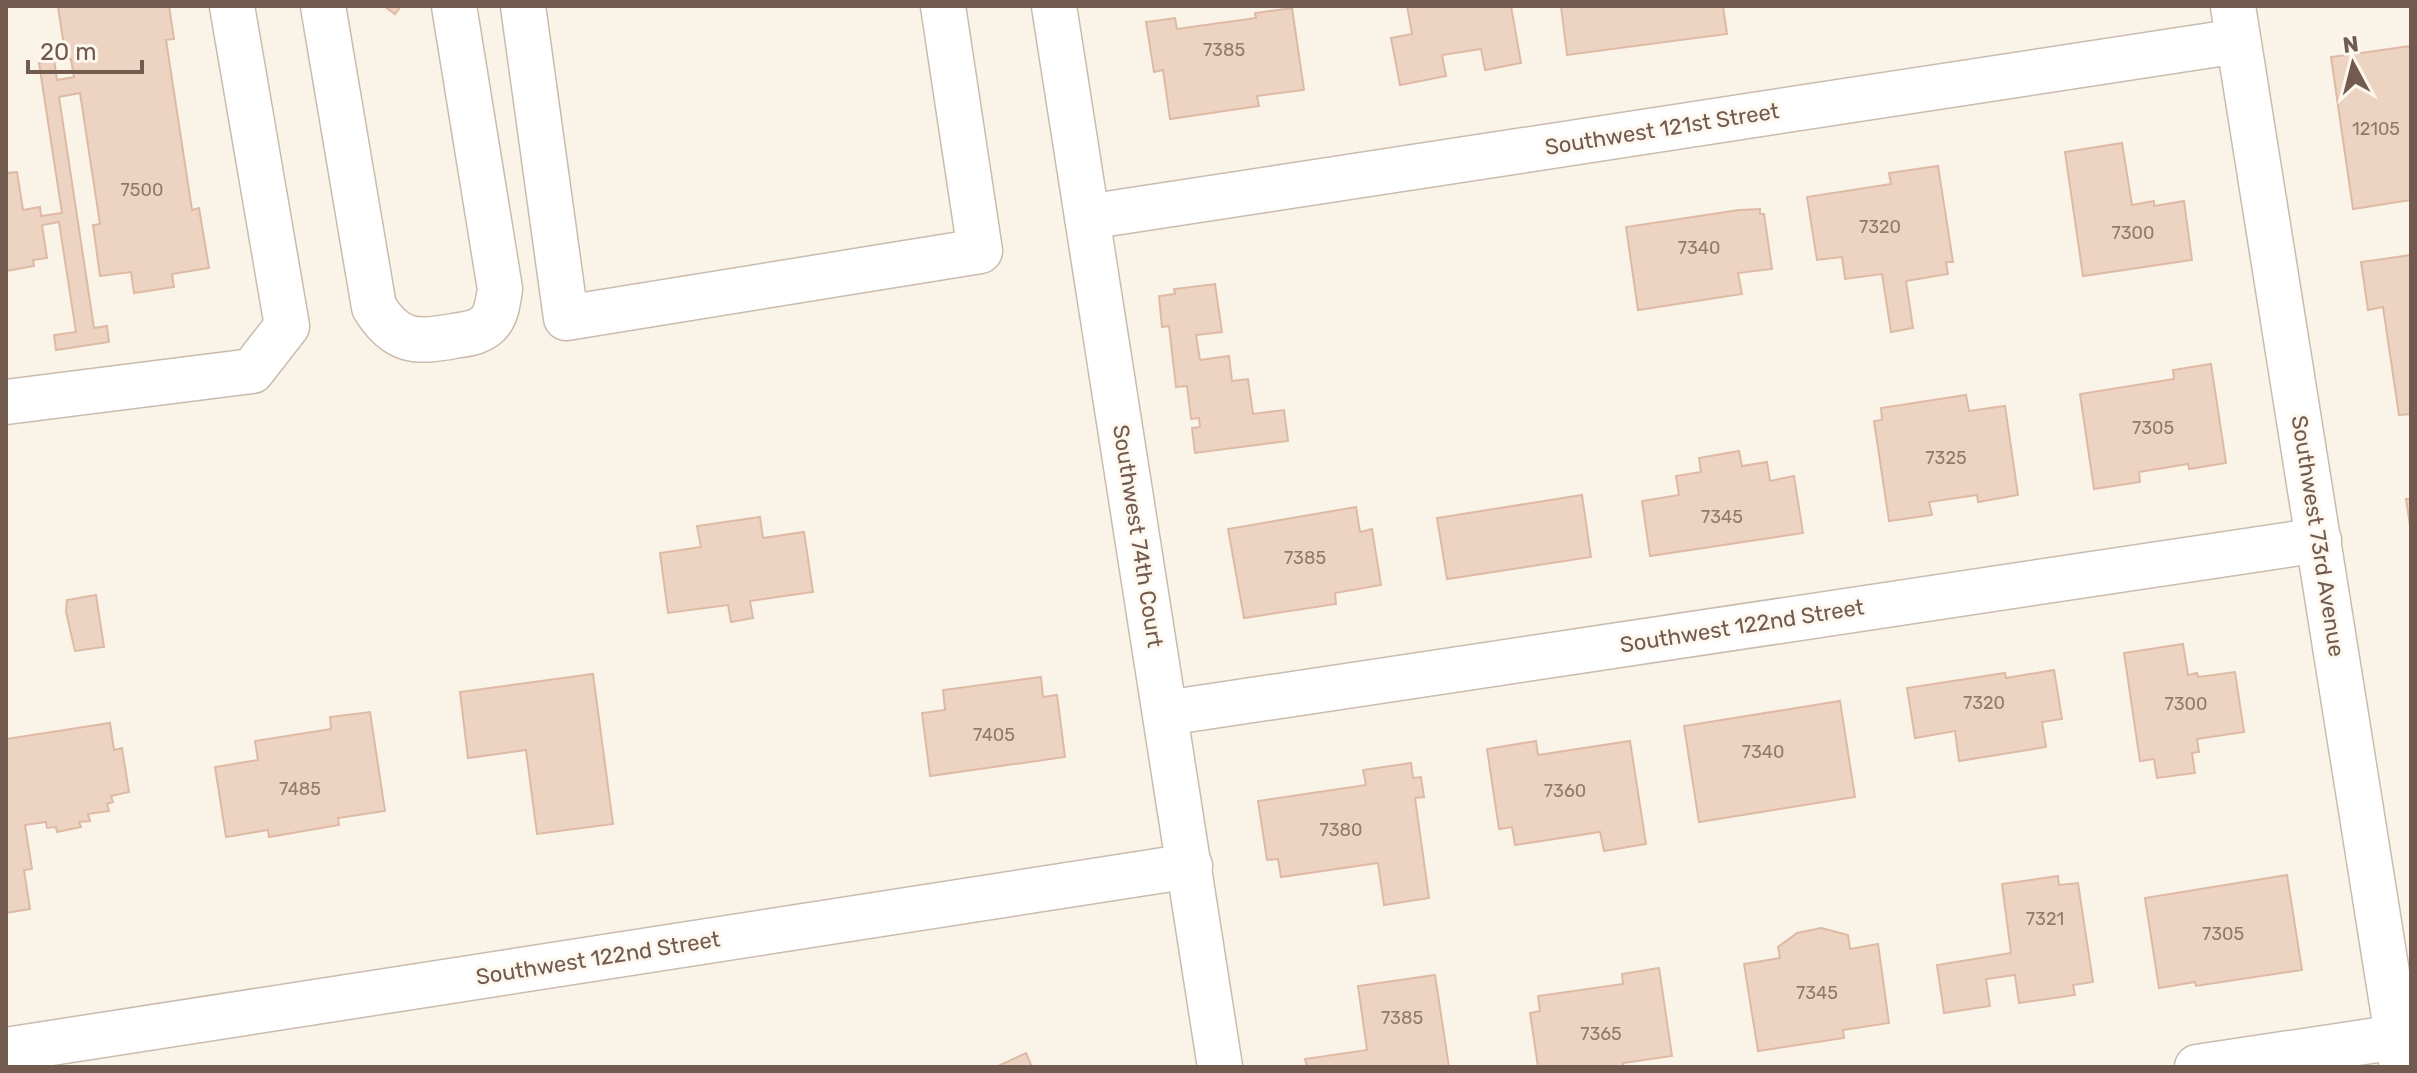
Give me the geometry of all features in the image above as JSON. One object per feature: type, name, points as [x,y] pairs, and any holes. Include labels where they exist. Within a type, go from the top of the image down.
[{"type":"street","points":[[6,402],[252,371],[287,326],[232,6]]},
{"type":"street","points":[[323,6],[374,307],[381,319],[394,330],[423,341],[479,331],[491,322],[500,289],[454,6]]},
{"type":"street","points":[[523,6],[566,318],[980,251],[943,6]]},
{"type":"street","name":"Southwest 74th Court","points":[[1054,6],[1220,1067]]},
{"type":"street","name":"Southwest 121st Street","points":[[1087,217],[2236,24]]},
{"type":"street","name":"Southwest 73rd Avenue","points":[[2236,24],[2399,1052]]},
{"type":"street","name":"Southwest 122nd Street","points":[[1166,713],[2319,540]]},
{"type":"street","name":"Southwest 122nd Street","points":[[6,1050],[1190,866]]},
{"type":"street","points":[[2197,1067],[2399,1052]]},
{"type":"building","points":[[169,6],[174,39],[166,40],[192,210],[199,208],[209,268],[172,274],[174,287],[134,293],[131,272],[100,276],[93,225],[100,224],[80,93],[59,97],[94,328],[107,326],[109,342],[56,350],[54,335],[76,332],[59,222],[42,225],[47,258],[33,260],[34,266],[6,271],[6,173],[17,172],[23,210],[40,207],[41,216],[62,213],[39,63],[54,60],[57,80],[74,77],[71,59],[66,59],[58,7]]},
{"type":"building","points":[[384,6],[401,6],[395,14]]},
{"type":"building","points":[[1407,6],[1511,6],[1521,63],[1485,70],[1481,49],[1442,55],[1446,76],[1400,85],[1391,38],[1412,34]]},
{"type":"building","points":[[1561,6],[1723,6],[1727,34],[1567,55]]},
{"type":"building","points":[[1292,8],[1304,90],[1257,96],[1259,106],[1170,119],[1163,70],[1154,72],[1146,22],[1175,18],[1177,29],[1256,18],[1255,13]]},
{"type":"building","points":[[2411,46],[2411,200],[2353,209],[2331,57]]},
{"type":"building","points":[[2122,143],[2132,205],[2154,201],[2154,206],[2184,201],[2192,260],[2083,276],[2065,152]]},
{"type":"building","points":[[1938,166],[1953,262],[1946,262],[1948,274],[1906,281],[1913,328],[1891,332],[1882,274],[1845,279],[1842,257],[1817,260],[1807,197],[1891,184],[1889,173]]},
{"type":"building","points":[[1760,209],[1760,214],[1764,214],[1772,269],[1738,273],[1742,294],[1638,310],[1626,227]]},
{"type":"building","points":[[2411,255],[2411,414],[2399,415],[2383,307],[2368,310],[2361,262]]},
{"type":"building","points":[[1215,284],[1222,332],[1196,335],[1200,360],[1229,356],[1232,381],[1248,379],[1253,414],[1284,410],[1288,441],[1195,453],[1192,428],[1200,427],[1199,418],[1191,419],[1187,386],[1176,387],[1169,326],[1162,327],[1159,296],[1175,294],[1174,289]]},
{"type":"building","points":[[2211,364],[2226,463],[2189,469],[2188,464],[2139,472],[2140,482],[2094,489],[2080,394],[2174,379],[2173,370]]},
{"type":"building","points":[[1966,395],[1969,411],[2005,406],[2018,495],[1978,502],[1977,495],[1929,502],[1932,515],[1889,521],[1874,421],[1882,420],[1881,408]]},
{"type":"building","points":[[1739,451],[1742,466],[1767,462],[1770,481],[1794,476],[1803,533],[1650,556],[1642,501],[1679,495],[1676,476],[1701,472],[1699,458]]},
{"type":"building","points":[[1582,495],[1591,557],[1447,579],[1437,518]]},
{"type":"building","points":[[2406,499],[2411,499],[2411,532]]},
{"type":"building","points":[[1356,507],[1360,532],[1372,529],[1381,585],[1335,593],[1336,604],[1244,618],[1228,529]]},
{"type":"building","points":[[760,517],[763,538],[804,532],[813,592],[750,601],[753,618],[731,622],[728,605],[668,613],[660,553],[701,547],[697,526]]},
{"type":"building","points":[[96,595],[104,647],[75,651],[66,612],[67,600]]},
{"type":"building","points":[[2183,644],[2188,675],[2197,673],[2198,677],[2235,672],[2244,732],[2197,739],[2199,752],[2192,753],[2195,773],[2157,778],[2154,759],[2140,761],[2124,653]]},
{"type":"building","points":[[2054,670],[2062,719],[2042,722],[2046,747],[1959,761],[1955,731],[1915,738],[1907,688],[2005,673],[2006,678]]},
{"type":"building","points":[[593,674],[613,824],[537,834],[526,750],[468,758],[460,692]]},
{"type":"building","points":[[1041,677],[1043,697],[1057,695],[1065,757],[930,776],[922,713],[945,710],[943,690]]},
{"type":"building","points":[[1840,701],[1855,797],[1699,822],[1684,726]]},
{"type":"building","points":[[370,712],[385,811],[338,818],[339,825],[269,837],[268,830],[226,837],[215,767],[258,760],[255,741],[331,729],[330,717]]},
{"type":"building","points":[[110,723],[114,750],[122,748],[129,792],[111,796],[113,802],[107,804],[109,811],[88,814],[90,821],[79,822],[81,827],[57,832],[56,827],[47,828],[46,822],[25,825],[32,869],[24,870],[30,909],[6,913],[6,739]]},
{"type":"building","points":[[1536,741],[1538,755],[1630,741],[1646,844],[1604,851],[1600,832],[1515,845],[1512,827],[1499,829],[1487,749]]},
{"type":"building","points":[[1411,763],[1413,778],[1421,777],[1424,797],[1415,798],[1429,898],[1384,905],[1378,863],[1281,877],[1278,859],[1267,860],[1258,801],[1366,785],[1363,770]]},
{"type":"building","points":[[2287,875],[2302,970],[2196,986],[2195,982],[2159,988],[2145,898]]},
{"type":"building","points":[[2058,876],[2059,885],[2078,883],[2093,982],[2073,985],[2075,995],[2019,1003],[2015,975],[1986,979],[1990,1006],[1944,1013],[1937,965],[2011,953],[2002,884]]},
{"type":"building","points":[[1821,928],[1848,935],[1850,949],[1878,944],[1889,1023],[1843,1030],[1844,1038],[1758,1051],[1744,964],[1780,958],[1778,947],[1797,933]]},
{"type":"building","points":[[1659,968],[1672,1056],[1623,1063],[1623,1067],[1538,1067],[1530,1013],[1540,1011],[1538,996],[1623,984],[1622,974]]},
{"type":"building","points":[[1435,975],[1449,1067],[1307,1067],[1305,1059],[1367,1050],[1358,986]]},
{"type":"building","points":[[1026,1053],[1032,1067],[996,1067]]}]
